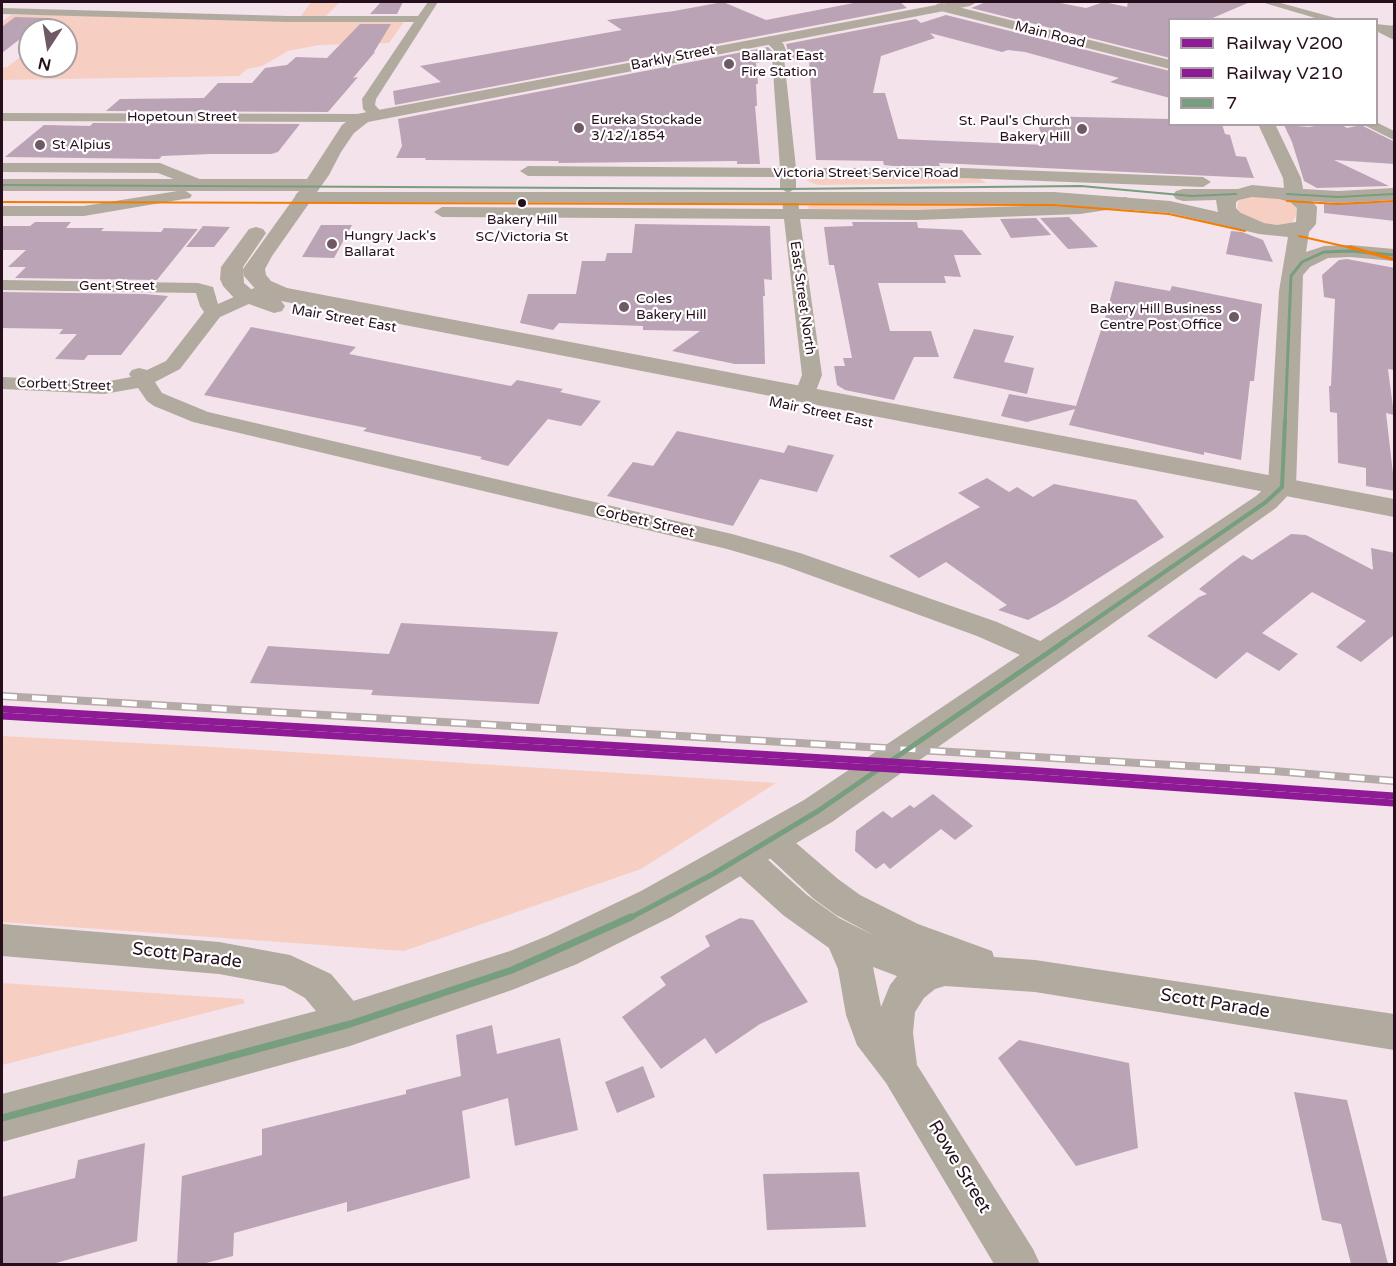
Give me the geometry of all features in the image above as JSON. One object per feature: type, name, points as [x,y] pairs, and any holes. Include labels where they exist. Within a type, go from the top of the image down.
[{"type":"main road","name":"Barkly Street","points":[[370,116],[751,44],[937,4],[970,2]]},
{"type":"main road","points":[[258,293],[234,286],[230,276],[232,267],[332,152],[350,127],[370,116]]},
{"type":"main road","points":[[2,184],[202,185],[299,190]]},
{"type":"main road","points":[[2,195],[184,195],[299,190]]},
{"type":"main road","name":"Mair Street East","points":[[258,293],[281,294],[804,396],[1274,494],[1395,528]]},
{"type":"main road","name":"Mair Street East","points":[[258,293],[280,308],[1274,494],[1395,507]]},
{"type":"street","points":[[2,9],[10,2]]},
{"type":"street","points":[[73,11],[86,2]]},
{"type":"street","points":[[370,116],[369,99],[434,2]]},
{"type":"street","points":[[1266,2],[1330,18]]},
{"type":"street","name":"Main Road","points":[[937,4],[1168,63]]},
{"type":"street","points":[[203,15],[220,6]]},
{"type":"street","points":[[2,9],[288,19],[422,19]]},
{"type":"street","name":"East Street North","points":[[770,40],[779,47],[789,193],[811,361],[812,375],[804,396]]},
{"type":"street","points":[[751,44],[778,58]]},
{"type":"street","name":"Hopetoun Street","points":[[2,117],[370,116]]},
{"type":"street","points":[[2,1118],[350,1024],[512,970],[562,950],[656,904],[757,849],[818,811],[1046,655],[1274,494],[1292,276],[1300,229],[1307,222],[1307,210],[1291,186],[1267,126]]},
{"type":"street","points":[[1373,126],[1395,136]]},
{"type":"street","points":[[2,168],[160,168],[202,185]]},
{"type":"street","name":"Victoria Street Service Road","points":[[528,171],[789,193],[950,215],[1080,209],[1126,202]]},
{"type":"street","points":[[789,193],[1001,181],[1203,182]]},
{"type":"street","points":[[1001,181],[1104,187],[1192,196],[1236,194],[1291,186],[1338,197],[1395,194]]},
{"type":"street","points":[[299,190],[789,193],[1126,202],[1195,211],[1277,231],[1300,229],[1337,236],[1395,254]]},
{"type":"street","name":"Victoria Street Service Road","points":[[442,212],[789,193]]},
{"type":"street","points":[[1236,194],[1227,199],[1225,206],[1234,218],[1266,231],[1281,244],[1292,276]]},
{"type":"street","points":[[2,211],[84,212],[184,195]]},
{"type":"street","points":[[1292,276],[1302,262],[1324,252],[1395,254]]},
{"type":"street","name":"Gent Street","points":[[2,285],[198,288],[207,291],[209,306],[216,312]]},
{"type":"street","points":[[216,312],[258,293]]},
{"type":"street","name":"Corbett Street","points":[[216,312],[173,365],[133,380],[141,402],[158,411],[233,425],[732,542],[791,559],[1005,635],[1046,655]]},
{"type":"street","name":"Scott Parade","points":[[757,849],[795,905],[841,937],[889,957],[945,970],[1035,976],[1395,1032]]},
{"type":"street","name":"Scott Parade","points":[[757,849],[875,920],[962,957],[1035,976]]},
{"type":"street","name":"Rowe Street","points":[[841,937],[856,969],[867,1024],[876,1042],[899,1070],[1018,1264]]},
{"type":"street","name":"Scott Parade","points":[[2,940],[198,956],[290,971],[318,986],[350,1024]]},
{"type":"street","name":"Rowe Street","points":[[899,1070],[894,1033],[903,997],[911,986],[925,975],[945,970]]},
{"type":"shaded area","points":[[311,2],[340,2],[326,16],[301,16]]},
{"type":"shaded area","points":[[11,15],[105,15],[275,21],[404,22],[389,43],[319,45],[288,51],[262,66],[247,69],[239,76],[2,80],[2,68],[18,59],[18,78],[78,78],[78,18],[18,18],[18,29],[2,29],[2,22]]},
{"type":"shaded area","points":[[823,175],[978,178],[986,183],[818,185],[807,181]]},
{"type":"shaded area","points":[[1250,196],[1283,198],[1297,207],[1297,214],[1292,223],[1283,226],[1260,223],[1242,214],[1237,208],[1238,201]]},
{"type":"shaded area","points":[[1047,202],[1074,205],[956,211],[809,210],[808,206],[812,203]]},
{"type":"shaded area","points":[[2,736],[215,747],[776,783],[641,869],[404,951],[2,922]]},
{"type":"shaded area","points":[[2,983],[243,999],[245,1003],[2,1065]]},
{"type":"building","points":[[381,2],[403,2],[397,14],[370,14]]},
{"type":"building","points":[[723,2],[766,20],[859,2],[900,2],[907,8],[395,105],[393,91],[441,82],[420,66],[622,30],[607,20]]},
{"type":"building","points":[[986,2],[1055,2],[1086,8],[1104,2],[1127,7],[1128,2],[1250,2],[1213,18],[1168,18],[1168,57],[971,8]]},
{"type":"building","points":[[946,15],[1168,70],[1168,97],[1110,82],[1119,78],[1025,52],[1008,50],[1002,52],[930,33],[935,38],[881,56],[873,93],[885,93],[898,139],[1046,145],[1034,116],[1168,119],[1168,126],[1223,126],[1225,134],[1230,135],[1236,156],[1246,157],[1254,178],[939,163],[940,166],[893,166],[884,165],[883,161],[816,160],[809,61],[786,58],[788,51],[786,44],[916,19],[921,23]]},
{"type":"building","points":[[15,17],[47,18],[18,18],[18,41],[2,53],[2,27]]},
{"type":"building","points":[[360,24],[391,24],[375,52],[353,78],[358,77],[328,112],[106,111],[120,99],[204,98],[218,83],[252,83],[265,68],[287,65],[296,57],[327,58]]},
{"type":"building","points":[[768,47],[772,51],[770,60],[756,63],[758,84],[756,84],[757,106],[755,106],[760,164],[737,164],[737,161],[558,163],[559,161],[396,158],[402,146],[398,119]]},
{"type":"building","points":[[93,123],[300,124],[278,152],[271,154],[162,156],[159,159],[5,157],[44,125],[90,126]]},
{"type":"building","points":[[1284,126],[1363,126],[1395,142],[1395,164],[1334,160],[1389,186],[1317,188],[1304,181]]},
{"type":"building","points":[[1395,202],[1395,221],[1324,213],[1324,204]]},
{"type":"building","points":[[1069,217],[1098,247],[1068,249],[1040,218]]},
{"type":"building","points":[[1036,218],[1051,235],[1011,238],[1000,219]]},
{"type":"building","points":[[35,222],[71,222],[66,228],[104,228],[101,231],[161,232],[164,228],[198,229],[157,280],[15,278],[26,267],[8,267],[26,250],[2,250],[2,226],[30,226]]},
{"type":"building","points":[[852,222],[917,222],[918,228],[962,230],[982,255],[954,255],[961,277],[944,276],[946,283],[878,283],[890,331],[931,331],[939,357],[914,357],[894,400],[845,390],[837,385],[834,366],[845,366],[843,358],[852,358],[834,265],[829,265],[824,227],[853,226]]},
{"type":"building","points":[[635,224],[770,226],[772,280],[764,279],[765,296],[763,296],[765,364],[735,364],[672,351],[700,331],[643,330],[643,326],[559,323],[553,330],[520,323],[528,294],[576,294],[582,261],[605,261],[607,253],[632,253]]},
{"type":"building","points":[[321,225],[352,225],[334,258],[302,257]]},
{"type":"building","points":[[203,226],[230,227],[214,247],[186,247]]},
{"type":"building","points":[[1231,231],[1242,232],[1263,240],[1273,262],[1226,254]]},
{"type":"building","points":[[1347,259],[1395,268],[1395,370],[1388,369],[1394,415],[1386,413],[1395,491],[1366,486],[1366,468],[1338,463],[1337,413],[1330,412],[1329,386],[1331,386],[1335,299],[1324,297],[1322,275],[1339,260]]},
{"type":"building","points":[[1115,281],[1170,291],[1172,286],[1262,304],[1254,381],[1250,381],[1241,460],[1204,452],[1204,455],[1069,425],[1075,409],[1027,422],[1001,416],[1009,394],[1076,406]]},
{"type":"building","points":[[2,292],[168,296],[121,355],[88,355],[84,360],[55,359],[77,334],[59,334],[63,329],[2,328]]},
{"type":"building","points":[[251,327],[356,347],[349,354],[511,386],[517,380],[563,389],[560,392],[601,401],[581,426],[548,419],[508,466],[480,459],[482,457],[363,431],[367,428],[204,395]]},
{"type":"building","points":[[974,329],[1014,336],[1004,362],[1034,368],[1027,394],[953,378]]},
{"type":"building","points":[[677,431],[784,453],[788,445],[834,455],[817,492],[760,479],[733,526],[607,496],[633,462],[653,466]]},
{"type":"building","points":[[987,478],[1009,492],[1017,487],[1033,497],[1054,484],[1136,500],[1164,537],[1028,620],[998,610],[1007,605],[946,562],[919,578],[889,556],[980,507],[958,493]]},
{"type":"building","points":[[1291,534],[1306,535],[1373,570],[1371,548],[1395,553],[1395,634],[1361,662],[1336,647],[1366,621],[1312,592],[1262,633],[1298,654],[1279,671],[1247,652],[1216,679],[1147,636],[1199,597],[1207,594],[1199,589],[1243,555],[1252,560]]},
{"type":"building","points":[[401,623],[558,632],[539,704],[371,695],[373,690],[250,683],[268,646],[389,654]]},
{"type":"building","points":[[933,794],[973,826],[955,840],[941,829],[890,869],[884,863],[876,869],[855,851],[856,831],[883,811],[892,818],[910,805],[914,808]]},
{"type":"building","points":[[740,918],[753,920],[808,1002],[760,1024],[716,1054],[705,1038],[661,1069],[622,1017],[666,985],[660,977],[710,946],[705,936]]},
{"type":"building","points":[[492,1025],[497,1054],[560,1038],[578,1130],[515,1146],[508,1098],[462,1111],[470,1178],[347,1212],[347,1202],[234,1233],[233,1256],[202,1264],[177,1264],[182,1176],[262,1155],[262,1129],[406,1094],[406,1090],[461,1076],[456,1035]]},
{"type":"building","points":[[1019,1040],[1129,1063],[1138,1148],[1076,1166],[998,1058]]},
{"type":"building","points":[[643,1066],[655,1097],[617,1113],[605,1082]]},
{"type":"building","points":[[1294,1092],[1347,1100],[1388,1264],[1351,1264],[1341,1224],[1322,1220]]},
{"type":"building","points":[[145,1143],[137,1241],[52,1264],[2,1264],[2,1197],[75,1178],[78,1160]]},
{"type":"building","points":[[859,1172],[866,1227],[767,1230],[763,1174]]},
{"type":"railway","points":[[2,696],[1274,771],[1394,781]]},
{"type":"rail line","name":"V200","points":[[2,709],[1026,770],[1394,796]]},
{"type":"rail line","name":"V210","points":[[2,716],[1026,777],[1393,803]]},
{"type":"transit line","name":"7","points":[[2,185],[788,189],[1081,186],[1192,196],[1236,194]]},
{"type":"transit line","name":"7","points":[[1287,194],[1338,197],[1394,194]]},
{"type":"transit line","points":[[1287,201],[1338,204],[1394,201]]},
{"type":"transit line","points":[[2,202],[1054,205],[1169,214],[1245,231]]},
{"type":"transit line","points":[[1299,236],[1335,243],[1392,259]]},
{"type":"transit line","name":"7","points":[[2,1118],[350,1024],[512,970],[620,923],[713,874],[818,811],[1266,502],[1282,487],[1291,276],[1302,262],[1324,252],[1350,251],[1394,255]]},
{"type":"place","name":"Ballarat East Fire Station","points":[[729,64]]},
{"type":"place","name":"Eureka Stockade 3/12/1854","points":[[579,128]]},
{"type":"place","name":"St. Paul's Church Bakery Hill","points":[[1082,129]]},
{"type":"place","name":"St Alpius","points":[[40,145]]},
{"type":"place","name":"Bakery Hill SC/Victoria St","points":[[522,203]]},
{"type":"place","name":"Hungry Jack's Ballarat","points":[[332,244]]},
{"type":"place","name":"Coles Bakery Hill","points":[[624,307]]},
{"type":"place","name":"Bakery Hill Business Centre Post Office","points":[[1234,317]]}]
